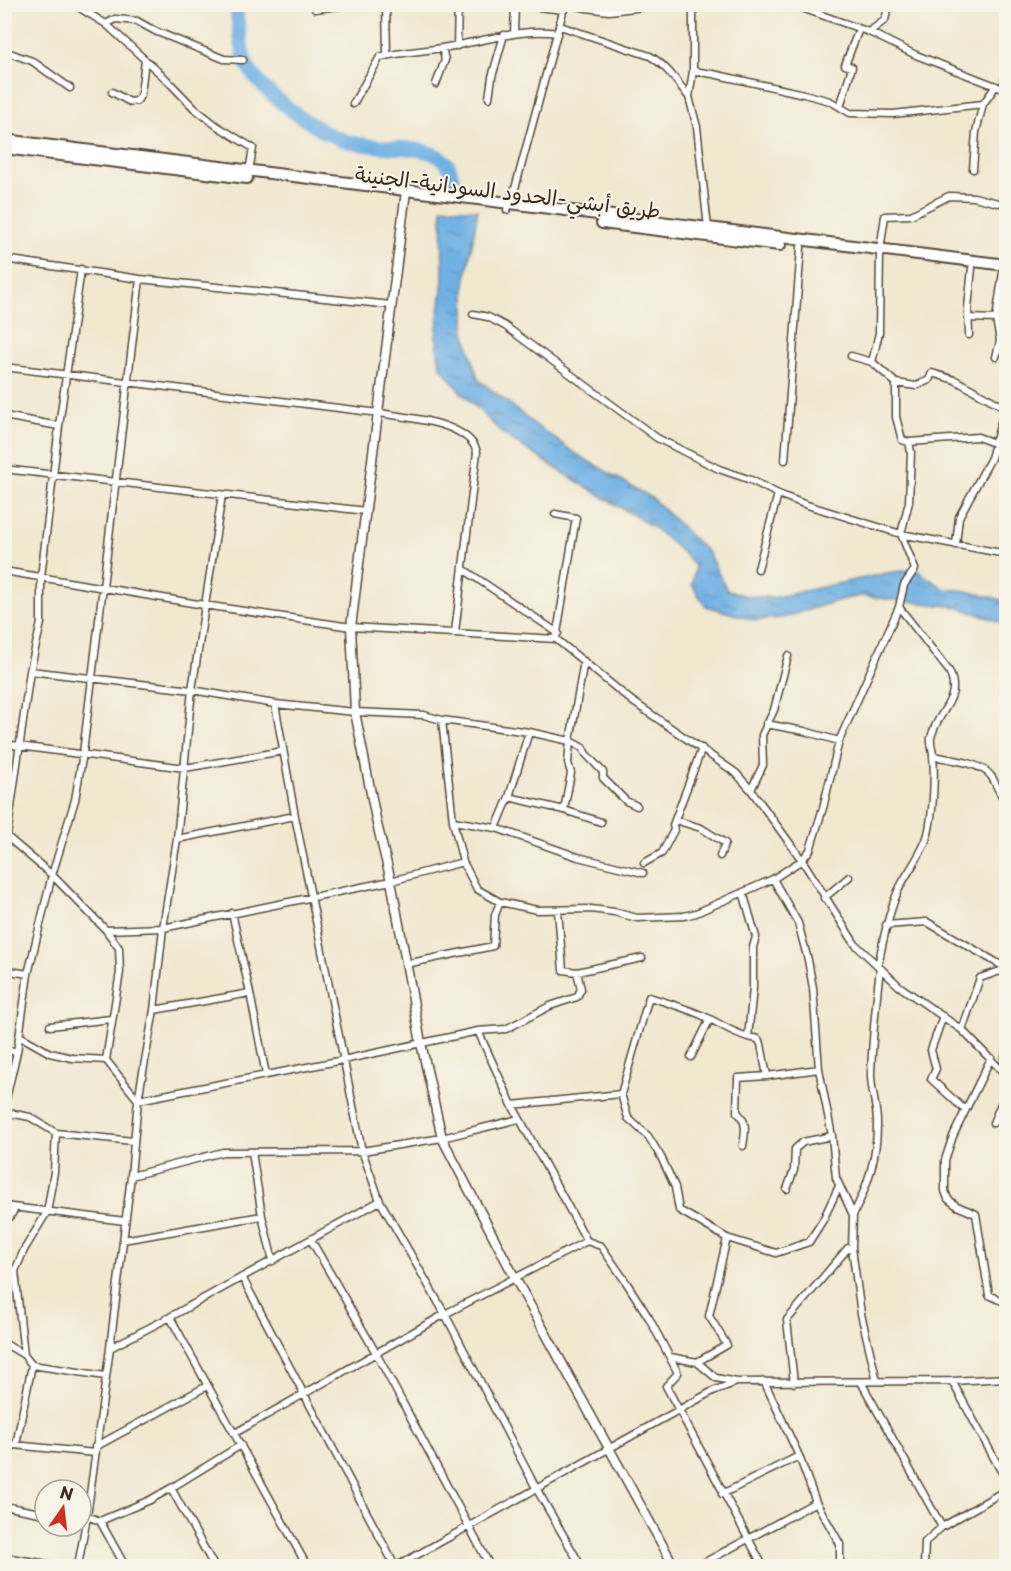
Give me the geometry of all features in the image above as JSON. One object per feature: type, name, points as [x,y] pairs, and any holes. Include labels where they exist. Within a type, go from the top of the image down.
[{"type":"highway","points":[[4,140],[171,165],[249,171],[406,194]]},
{"type":"highway","name":"طريق أبشي-الحدود السودانية-الجنينة","points":[[4,148],[171,165],[508,206],[801,248],[880,253],[972,268],[1005,270]]},
{"type":"highway","points":[[564,214],[708,228],[1005,270]]},
{"type":"street","points":[[73,4],[106,24],[194,108],[217,126],[253,148],[249,171]]},
{"type":"street","points":[[315,9],[353,4]]},
{"type":"street","points":[[363,4],[386,6],[387,56]]},
{"type":"street","points":[[457,46],[458,4]]},
{"type":"street","points":[[514,33],[514,5],[590,6],[609,10],[669,4]]},
{"type":"street","points":[[689,98],[693,72],[693,4]]},
{"type":"street","points":[[777,4],[802,8],[869,32],[916,55],[1002,88]]},
{"type":"street","points":[[869,32],[885,20],[888,6],[908,4]]},
{"type":"street","points":[[508,206],[516,185],[566,6]]},
{"type":"street","points":[[106,24],[115,19],[137,21],[155,31],[224,59],[243,60]]},
{"type":"street","points":[[354,105],[380,57],[457,46],[514,33],[559,29],[650,56],[670,73],[689,98],[697,127],[708,228]]},
{"type":"street","points":[[840,107],[852,67],[845,65],[860,29]]},
{"type":"street","points":[[489,98],[492,77],[504,35]]},
{"type":"street","points":[[436,84],[445,60],[442,48]]},
{"type":"street","points":[[4,51],[32,61],[70,88]]},
{"type":"street","points":[[112,92],[130,102],[137,101],[141,94],[145,60]]},
{"type":"street","points":[[693,72],[713,74],[804,94],[830,101],[850,113],[893,114],[983,104]]},
{"type":"street","points":[[973,169],[976,132],[983,104],[1002,88],[1006,75]]},
{"type":"street","points":[[406,194],[351,627],[355,711],[377,824],[391,881],[421,1043],[442,1138],[515,1278],[674,1566]]},
{"type":"street","points":[[872,362],[879,333],[880,253],[885,216],[911,215],[949,196],[974,197],[998,203]]},
{"type":"street","points":[[785,460],[801,248]]},
{"type":"street","points":[[4,259],[140,279],[391,305]]},
{"type":"street","points":[[969,335],[972,268]]},
{"type":"street","points":[[81,269],[41,577],[40,623],[30,671],[6,835],[52,875],[106,930],[119,948],[120,972],[106,1060],[138,1100]]},
{"type":"street","points":[[996,357],[1000,342],[996,319],[1005,270]]},
{"type":"street","points":[[4,1107],[20,1036],[28,974],[52,875],[75,800],[83,753],[140,279]]},
{"type":"street","points":[[473,314],[488,316],[505,326],[657,438],[719,469],[751,480],[778,494],[901,534],[1006,554]]},
{"type":"street","points":[[968,318],[996,319]]},
{"type":"street","points":[[851,356],[872,362],[896,383],[916,386],[928,380],[932,373],[955,380],[1006,408],[988,465],[958,517],[956,545]]},
{"type":"street","points":[[4,367],[379,413],[430,421],[451,428],[470,439],[475,444],[477,452],[455,632]]},
{"type":"street","points":[[896,383],[897,417],[902,440],[909,442],[978,437],[994,443]]},
{"type":"street","points":[[4,416],[59,426]]},
{"type":"street","points":[[442,720],[453,821],[463,862],[477,889],[500,902],[537,910],[591,909],[637,918],[684,916],[773,879],[802,860],[810,850],[839,741],[899,607],[904,585],[915,569],[901,534],[909,502],[909,442]]},
{"type":"street","points":[[4,469],[366,511]]},
{"type":"street","points":[[758,569],[778,494]]},
{"type":"street","points":[[90,1478],[110,1348],[138,1100],[154,1010],[163,928],[177,839],[192,690],[222,495]]},
{"type":"street","points":[[555,514],[576,518],[557,636]]},
{"type":"street","points":[[463,569],[557,636],[632,702],[736,773],[752,790],[802,860],[855,944],[899,986],[962,1030],[1005,1073]]},
{"type":"street","points":[[4,571],[351,627],[557,636]]},
{"type":"street","points":[[877,1382],[861,1314],[852,1248],[853,1215],[865,1193],[871,1170],[877,1126],[871,1078],[879,967],[886,925],[898,891],[928,837],[933,756],[931,741],[935,725],[954,694],[954,682],[949,671],[899,607]]},
{"type":"street","points":[[752,790],[763,765],[762,735],[778,697],[788,656]]},
{"type":"street","points":[[564,810],[571,773],[568,763],[570,741],[584,661]]},
{"type":"street","points":[[30,671],[192,690],[275,704],[424,715],[570,741],[583,747],[586,754],[603,772],[603,778],[626,801],[637,806]]},
{"type":"street","points":[[275,704],[310,897],[362,1151],[380,1201],[445,1314],[536,1488],[581,1566]]},
{"type":"street","points":[[766,724],[804,731],[839,741]]},
{"type":"street","points":[[496,828],[529,732]]},
{"type":"street","points":[[4,744],[185,768],[283,751]]},
{"type":"street","points":[[644,863],[662,853],[674,830],[675,820],[702,748]]},
{"type":"street","points":[[933,756],[969,763],[990,774],[1002,797],[1006,800]]},
{"type":"street","points":[[508,797],[564,810],[601,822]]},
{"type":"street","points":[[177,839],[295,816]]},
{"type":"street","points":[[675,820],[701,828],[725,843],[720,856]]},
{"type":"street","points":[[453,821],[496,828],[578,856],[643,873]]},
{"type":"street","points":[[106,930],[163,928],[391,881],[463,862]]},
{"type":"street","points":[[824,898],[849,877]]},
{"type":"street","points":[[773,879],[798,923],[808,960],[813,988],[819,1069],[832,1136],[836,1178],[853,1215]]},
{"type":"street","points":[[743,892],[756,937],[753,947],[753,988],[748,1037]]},
{"type":"street","points":[[406,963],[493,946],[495,915],[500,902]]},
{"type":"street","points":[[558,911],[563,970],[577,972],[642,958]]},
{"type":"street","points":[[232,913],[266,1075]]},
{"type":"street","points":[[886,925],[927,922],[1006,968]]},
{"type":"street","points":[[962,1030],[980,978],[1006,968]]},
{"type":"street","points":[[4,970],[28,974]]},
{"type":"street","points":[[138,1100],[478,1031],[506,1029],[550,1005],[577,997],[581,989],[577,972]]},
{"type":"street","points":[[154,1010],[250,993]]},
{"type":"street","points":[[766,1077],[761,1044],[758,1039],[727,1029],[680,1006],[649,997],[621,1094],[628,1118],[648,1136],[661,1157],[675,1188],[679,1210],[727,1238],[776,1253],[809,1242],[823,1220],[839,1186]]},
{"type":"street","points":[[943,1016],[931,1050],[936,1069],[932,1078],[965,1110]]},
{"type":"street","points":[[50,1026],[111,1019]]},
{"type":"street","points":[[691,1056],[710,1019]]},
{"type":"street","points":[[478,1031],[519,1119],[587,1240],[601,1246],[643,1309],[670,1357],[678,1373],[666,1386],[681,1410],[722,1494],[763,1566]]},
{"type":"street","points":[[20,1036],[50,1053],[72,1058],[106,1060]]},
{"type":"street","points":[[4,1049],[17,1052]]},
{"type":"street","points":[[1005,1073],[1006,1052]]},
{"type":"street","points":[[991,1058],[952,1136],[945,1160],[945,1191],[948,1199],[957,1206],[976,1214],[989,1295],[1006,1303]]},
{"type":"street","points":[[743,1146],[746,1127],[737,1112],[738,1078],[766,1077],[819,1069]]},
{"type":"street","points":[[993,1123],[1006,1092]]},
{"type":"street","points":[[512,1105],[621,1094]]},
{"type":"street","points":[[4,1112],[30,1117],[56,1133],[134,1141]]},
{"type":"street","points":[[131,1176],[223,1152],[362,1151],[442,1138],[519,1119]]},
{"type":"street","points":[[24,1355],[15,1271],[24,1250],[47,1212],[54,1172],[56,1133]]},
{"type":"street","points":[[787,1189],[794,1170],[795,1149],[803,1142],[832,1136]]},
{"type":"street","points":[[252,1152],[262,1216],[273,1261]]},
{"type":"street","points":[[110,1348],[171,1317],[380,1201]]},
{"type":"street","points":[[4,1206],[125,1221]]},
{"type":"street","points":[[4,1221],[10,1217],[15,1208]]},
{"type":"street","points":[[123,1240],[262,1216]]},
{"type":"street","points":[[697,1362],[727,1345],[709,1316],[727,1238]]},
{"type":"street","points":[[311,1240],[376,1353],[490,1566]]},
{"type":"street","points":[[235,1433],[445,1314],[587,1240]]},
{"type":"street","points":[[794,1383],[787,1320],[848,1248],[852,1248]]},
{"type":"street","points":[[242,1277],[396,1566],[713,1391],[737,1382]]},
{"type":"street","points":[[171,1317],[307,1566]]},
{"type":"street","points":[[4,1343],[24,1355],[32,1365],[105,1376]]},
{"type":"street","points":[[670,1357],[697,1362],[716,1378],[737,1382],[952,1381],[1006,1378]]},
{"type":"street","points":[[16,1445],[32,1365]]},
{"type":"street","points":[[764,1381],[799,1456],[816,1502],[840,1544],[840,1566]]},
{"type":"street","points":[[952,1381],[1006,1480]]},
{"type":"street","points":[[861,1382],[942,1527]]},
{"type":"street","points":[[4,1444],[95,1450],[207,1386]]},
{"type":"street","points":[[93,1519],[100,1521],[150,1500],[241,1445]]},
{"type":"street","points":[[722,1494],[799,1456]]},
{"type":"street","points":[[171,1488],[214,1566]]},
{"type":"street","points":[[924,1566],[925,1542],[942,1527],[1006,1490]]},
{"type":"street","points":[[698,1566],[816,1502]]},
{"type":"street","points":[[4,1506],[33,1512]]},
{"type":"street","points":[[100,1521],[125,1566]]},
{"type":"street","points":[[78,1566],[81,1538]]},
{"type":"street","points":[[4,1557],[60,1566]]},
{"type":"water","points":[[442,207],[478,210],[465,283],[465,332],[478,379],[538,427],[578,455],[652,498],[708,553],[727,590],[747,596],[772,598],[915,569],[945,589],[966,591],[1006,601],[1006,624],[957,607],[861,596],[840,600],[783,618],[754,620],[706,606],[692,585],[695,567],[684,554],[653,527],[503,434],[459,390],[440,366],[436,336],[443,280]]},
{"type":"waterway","points":[[236,4],[240,37],[248,67],[255,78],[278,100],[306,121],[346,141],[429,152],[444,160],[448,165],[454,185]]}]
